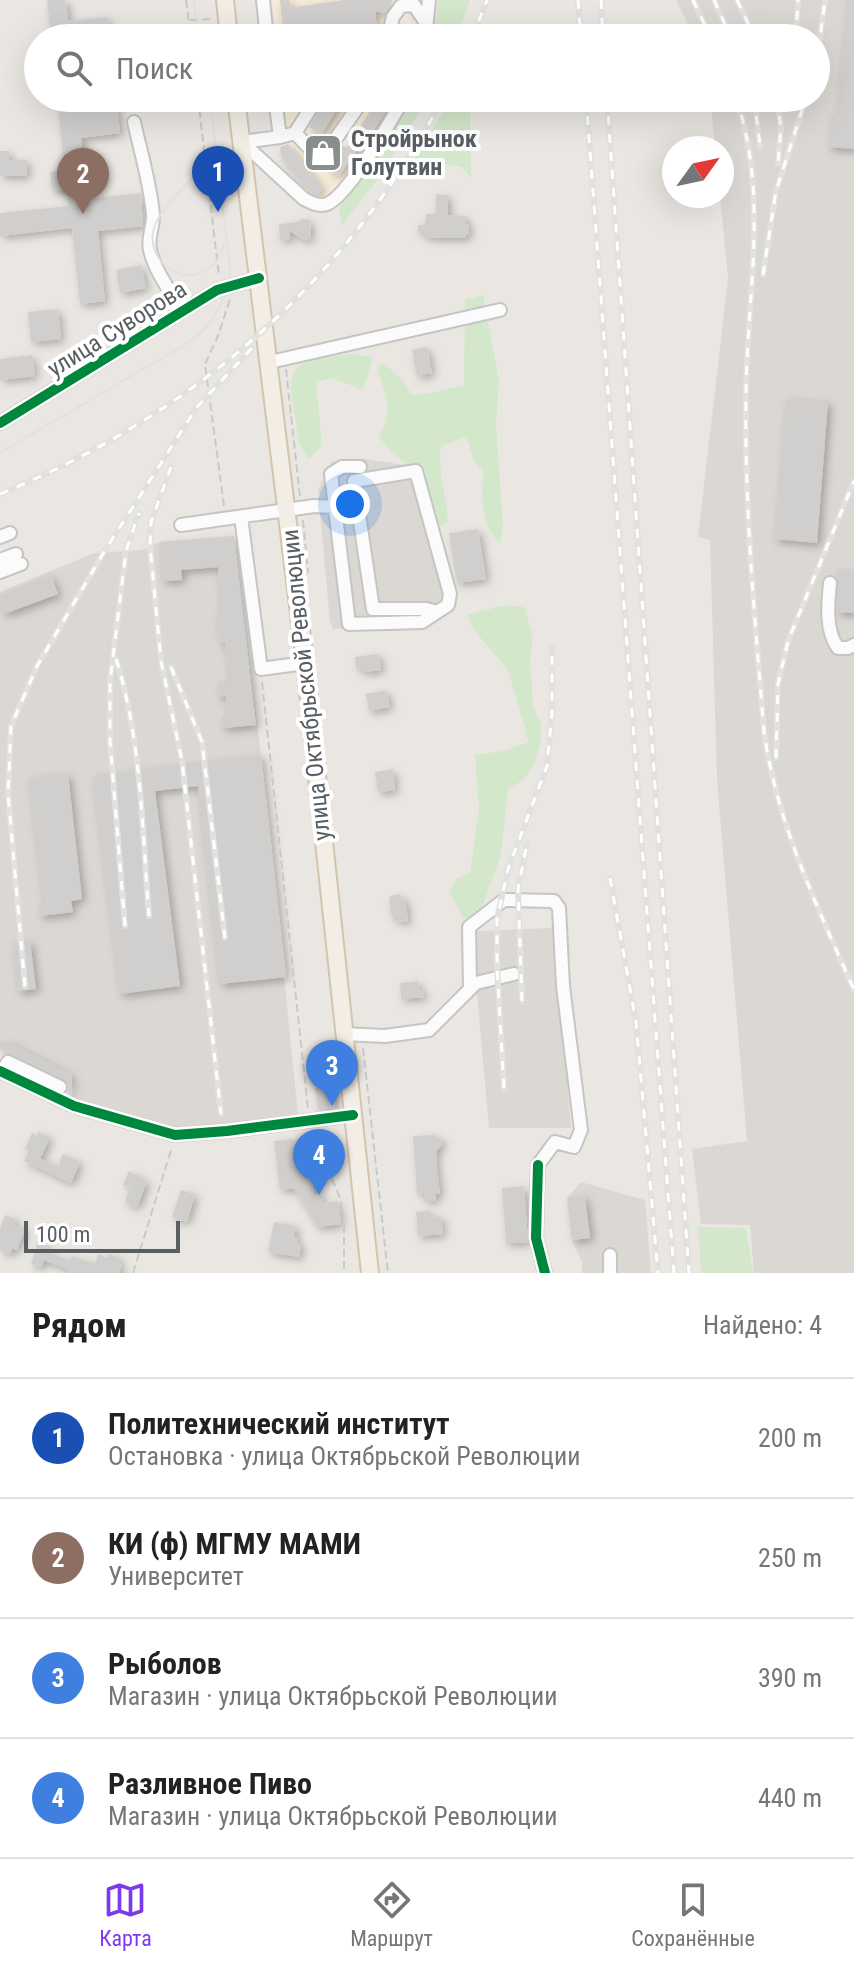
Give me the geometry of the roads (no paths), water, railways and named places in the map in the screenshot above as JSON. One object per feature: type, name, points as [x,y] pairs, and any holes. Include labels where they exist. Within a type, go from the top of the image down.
[{"type":"main road","points":[[225,0],[228,24]]},
{"type":"main road","name":"улица Октябрьской Революции","points":[[238,112],[305,663],[370,1273]]},
{"type":"street","points":[[263,0],[266,24]]},
{"type":"street","points":[[426,23],[429,0]]},
{"type":"street","points":[[391,24],[401,6],[414,5],[426,23]]},
{"type":"street","points":[[277,112],[280,137]]},
{"type":"street","points":[[241,142],[295,133],[308,112]]},
{"type":"street","points":[[295,133],[321,160],[354,112]]},
{"type":"street","points":[[241,142],[304,199],[326,205],[352,180],[395,112]]},
{"type":"street","points":[[134,122],[148,180],[153,219],[149,247],[182,311]]},
{"type":"street","name":"улица Суворова","points":[[0,423],[229,282],[259,278]]},
{"type":"street","points":[[270,362],[500,310]]},
{"type":"street","points":[[360,467],[342,467],[331,474],[349,624],[422,622],[448,605],[450,594],[416,471],[354,481],[373,609],[426,609],[437,612]]},
{"type":"street","points":[[181,525],[314,506],[335,507]]},
{"type":"street","points":[[241,517],[261,669],[305,663]]},
{"type":"street","points":[[0,560],[19,559],[0,572]]},
{"type":"street","points":[[830,583],[828,611],[833,641],[838,648],[854,645]]},
{"type":"street","points":[[470,988],[469,927],[504,900],[554,901],[559,908],[563,986],[581,1130],[574,1147],[555,1142],[538,1165],[536,1238],[545,1273]]},
{"type":"street","points":[[343,1034],[385,1036],[429,1030],[476,983],[514,974]]},
{"type":"street","points":[[60,1087],[8,1062],[0,1071],[99,1116],[175,1135],[353,1115]]},
{"type":"street","points":[[610,1255],[610,1273]]},
{"type":"tram line","points":[[194,0],[197,24]]},
{"type":"tram line","points":[[0,453],[191,341],[207,326],[218,309],[230,268],[212,112]]},
{"type":"tram line","points":[[211,152],[204,165],[160,216],[153,230],[153,245],[160,260],[169,269],[188,275],[198,274],[215,263],[224,243]]},
{"type":"railway","points":[[478,24],[487,0]]},
{"type":"railway","points":[[578,0],[580,24]]},
{"type":"railway","points":[[601,0],[602,24]]},
{"type":"railway","points":[[693,0],[704,24]]},
{"type":"railway","points":[[714,0],[725,24]]},
{"type":"railway","points":[[737,0],[748,24]]},
{"type":"railway","points":[[797,24],[798,0]]},
{"type":"railway","points":[[822,24],[825,0]]},
{"type":"railway","points":[[0,494],[70,462],[137,425],[199,383],[257,336],[311,284],[360,227],[404,165],[435,112]]},
{"type":"railway","points":[[587,112],[674,1273]]},
{"type":"railway","points":[[608,112],[689,1273]]},
{"type":"railway","points":[[740,112],[752,171],[754,208],[746,435],[751,562],[764,732],[770,767],[789,832],[854,990]]},
{"type":"railway","points":[[756,112],[760,146]]},
{"type":"railway","points":[[778,163],[781,128],[779,112]]},
{"type":"railway","points":[[763,275],[776,191],[801,112]]},
{"type":"railway","points":[[25,986],[8,794],[11,726],[37,666],[104,552],[197,407],[252,348]]},
{"type":"railway","points":[[171,467],[151,522],[150,546],[161,661],[182,761],[221,1114]]},
{"type":"railway","points":[[776,758],[778,684],[788,641],[854,481]]},
{"type":"railway","points":[[125,926],[110,741],[110,681],[126,551],[139,513]]},
{"type":"railway","points":[[504,1088],[497,919],[508,869],[547,766],[552,713],[552,648]]},
{"type":"railway","points":[[116,659],[125,690],[136,754],[149,916]]},
{"type":"railway","points":[[171,667],[202,742],[225,938]]},
{"type":"railway","points":[[522,1001],[518,889],[527,844]]},
{"type":"railway","points":[[610,878],[636,1022],[658,1273]]},
{"type":"place","name":"Стройрынок Голутвин","points":[[323,153]]},
{"type":"place","name":"Политехнический институт","points":[[218,212]]},
{"type":"place","name":"КИ (ф) МГМУ МАМИ","points":[[83,214]]},
{"type":"place","name":"Рыболов","points":[[332,1106]]},
{"type":"place","name":"Разливное Пиво","points":[[319,1195]]}]
